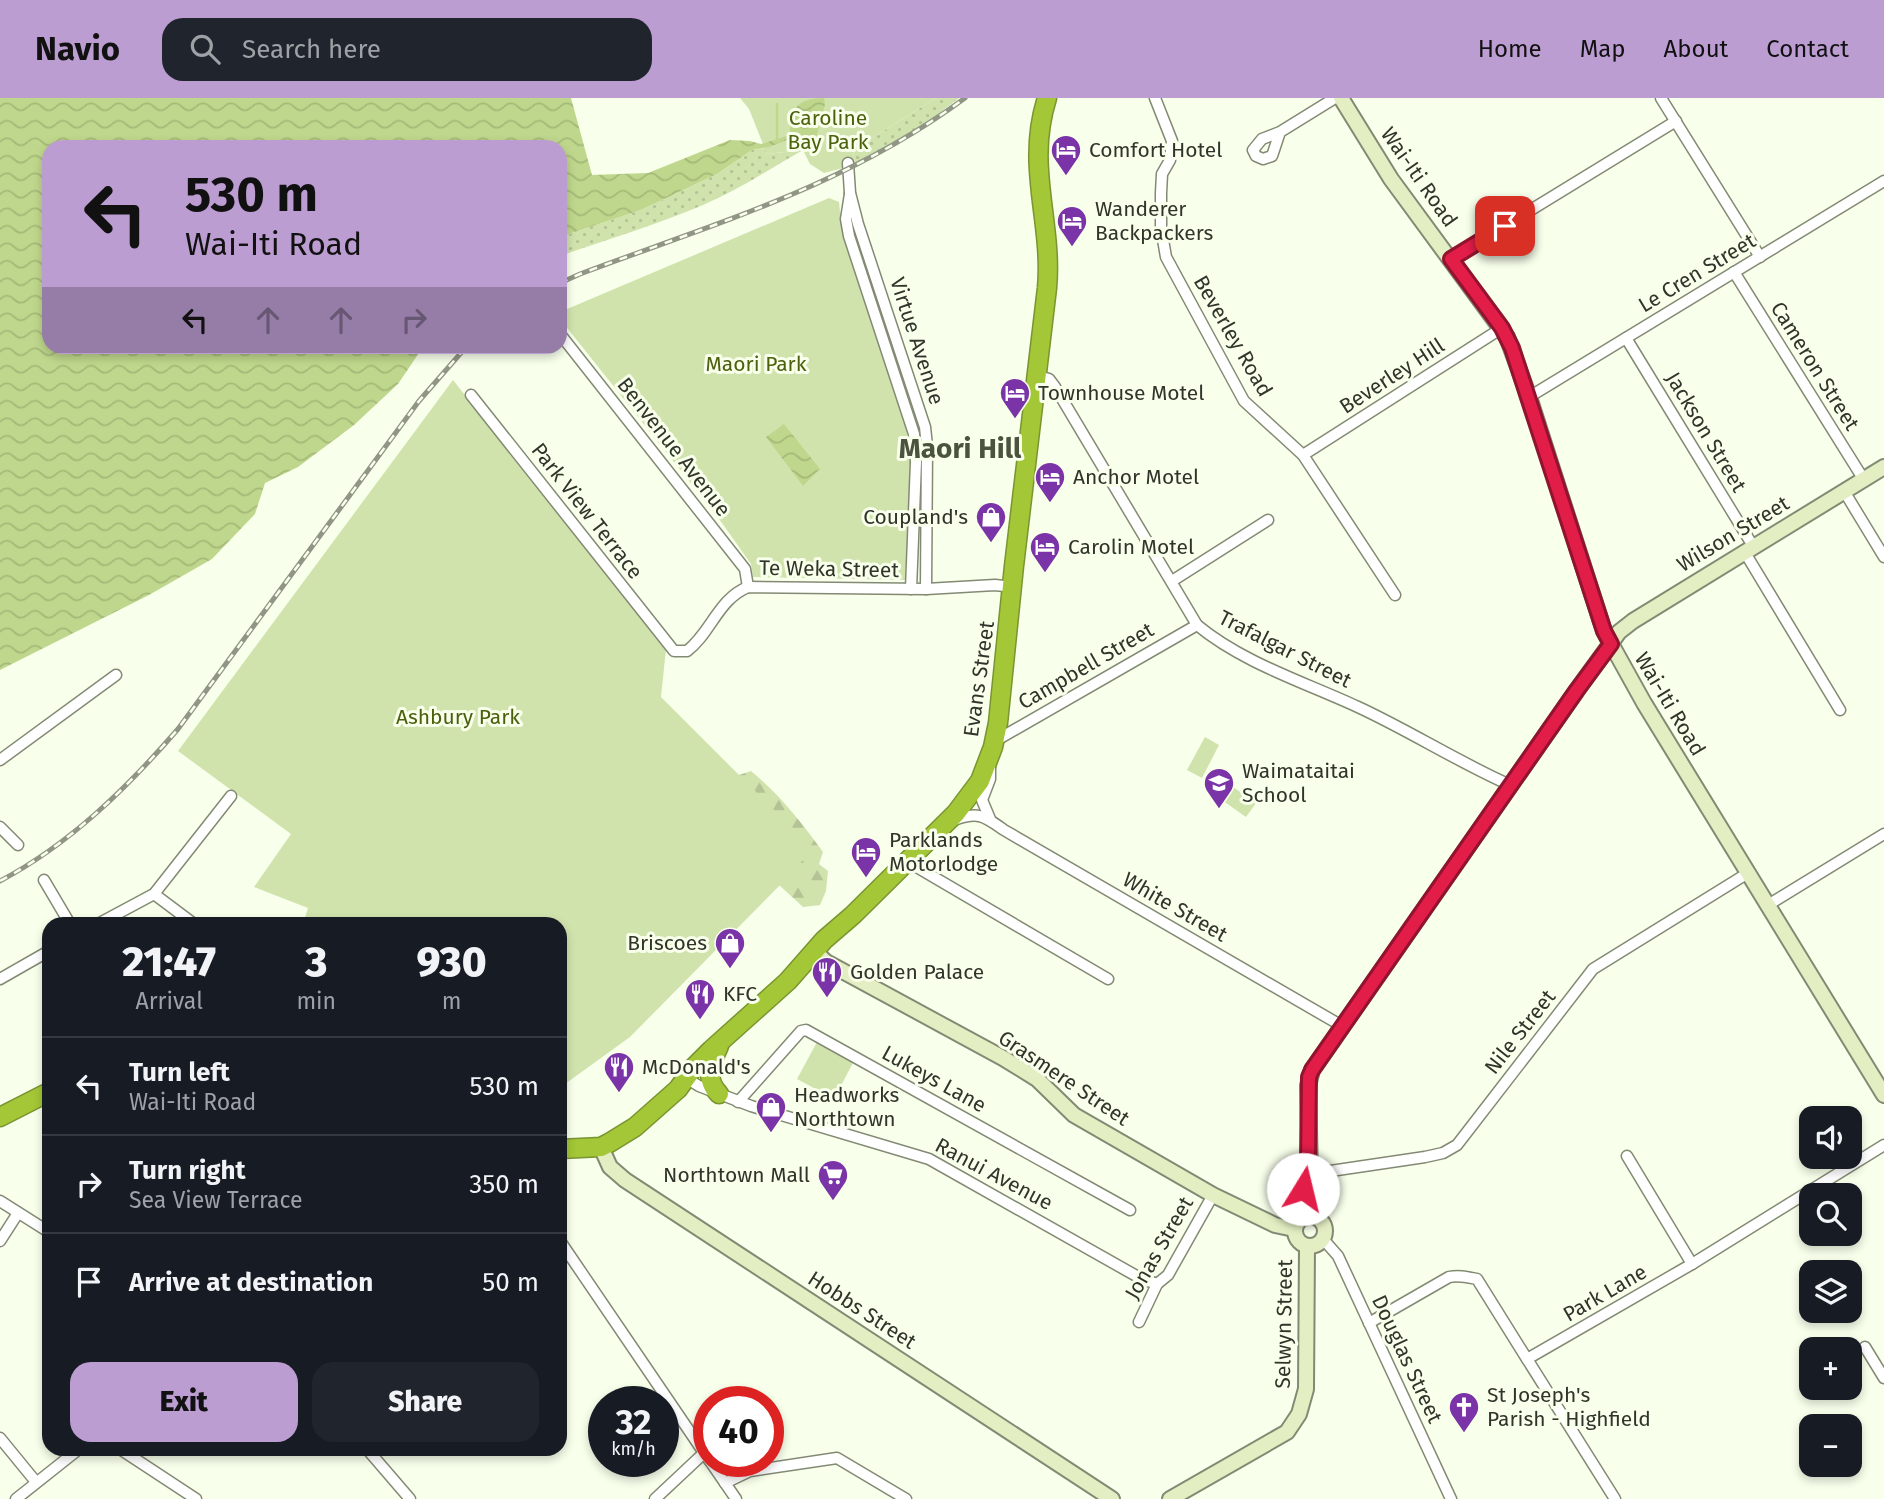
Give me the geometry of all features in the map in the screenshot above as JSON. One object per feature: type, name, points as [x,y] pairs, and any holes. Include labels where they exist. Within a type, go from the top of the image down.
[{"type":"highway","name":"Evans Street","points":[[567,1150],[601,1147],[635,1127],[659,1107],[694,1068],[788,981],[824,940],[908,862],[973,792],[992,749],[1038,376],[1049,263],[1037,144],[1047,98]]},
{"type":"highway","points":[[719,1094],[713,1088],[709,1075],[720,1043]]},
{"type":"highway","points":[[0,1117],[42,1096]]},
{"type":"street","name":"Beverley Road","points":[[1155,98],[1172,141],[1170,160],[1162,174],[1161,193],[1161,228],[1166,257],[1244,401],[1303,455],[1395,595]]},
{"type":"street","points":[[1280,132],[1335,98]]},
{"type":"street","name":"Wai-Iti Road","points":[[1341,98],[1391,178],[1502,328],[1529,397],[1604,631],[1638,693],[1884,1095]]},
{"type":"street","points":[[1661,98],[1760,257]]},
{"type":"street","points":[[1451,259],[1676,121]]},
{"type":"street","name":"Virtue Avenue","points":[[848,163],[850,192],[846,219],[849,236],[914,434],[916,462],[911,589]]},
{"type":"street","name":"Le Cren Street","points":[[1529,397],[1884,181]]},
{"type":"street","name":"Virtue Avenue","points":[[850,192],[887,316],[925,427],[926,589]]},
{"type":"street","name":"Cameron Street","points":[[1734,272],[1864,480]]},
{"type":"street","name":"Beverley Hill","points":[[1303,455],[1502,328]]},
{"type":"street","name":"Jackson Street","points":[[1626,338],[1840,710]]},
{"type":"street","name":"Benvenue Avenue","points":[[567,343],[745,569],[748,587]]},
{"type":"street","name":"Trafalgar Street","points":[[1038,376],[1049,379],[1055,387],[1197,625],[1211,637],[1267,666],[1360,708],[1510,785]]},
{"type":"street","name":"Park View Terrace","points":[[471,395],[674,651]]},
{"type":"street","name":"Wilson Street","points":[[1611,644],[1627,625],[1884,467]]},
{"type":"street","points":[[1844,491],[1884,557]]},
{"type":"street","points":[[1172,580],[1268,520]]},
{"type":"street","name":"Te Weka Street","points":[[674,651],[687,652],[697,644],[724,604],[738,591],[748,587],[1013,587]]},
{"type":"street","name":"Campbell Street","points":[[992,749],[1021,726],[1197,625]]},
{"type":"street","points":[[1302,1221],[1320,1220],[1324,1224],[1323,1239],[1316,1245],[1307,1247],[1296,1238],[1302,1221],[1310,1168],[1309,1077],[1316,1063],[1611,644]]},
{"type":"street","points":[[0,760],[116,675]]},
{"type":"street","points":[[990,820],[982,800],[990,779],[992,749]]},
{"type":"street","points":[[110,917],[154,894],[231,796]]},
{"type":"street","points":[[947,822],[971,814],[990,820]]},
{"type":"street","name":"White Street","points":[[990,820],[1342,1026]]},
{"type":"street","points":[[0,827],[18,845]]},
{"type":"street","points":[[1768,905],[1884,834]]},
{"type":"street","points":[[908,862],[1108,979]]},
{"type":"street","name":"Nile Street","points":[[1310,1168],[1317,1173],[1426,1157],[1443,1153],[1457,1145],[1593,969],[1748,873]]},
{"type":"street","points":[[44,880],[66,917]]},
{"type":"street","points":[[154,894],[185,917]]},
{"type":"street","name":"Grasmere Street","points":[[815,951],[827,962],[1003,1058],[1037,1079],[1074,1115],[1213,1195],[1275,1225],[1302,1221]]},
{"type":"street","points":[[0,979],[42,955]]},
{"type":"street","name":"Lukeys Lane","points":[[738,1102],[801,1031],[806,1030],[1130,1210]]},
{"type":"street","name":"Ranui Avenue","points":[[686,1078],[738,1102],[929,1159],[1140,1278],[1157,1284]]},
{"type":"street","name":"Park Lane","points":[[1527,1359],[1692,1264],[1884,1145]]},
{"type":"street","name":"Hobbs Street","points":[[601,1147],[610,1167],[618,1175],[1112,1499]]},
{"type":"street","points":[[1627,1156],[1692,1264]]},
{"type":"street","name":"Jonas Street","points":[[1139,1322],[1157,1284],[1168,1275],[1213,1195]]},
{"type":"street","points":[[0,1201],[42,1228]]},
{"type":"street","points":[[0,1241],[18,1213]]},
{"type":"street","name":"Douglas Street","points":[[1323,1239],[1338,1256],[1451,1499]]},
{"type":"street","name":"Selwyn Street","points":[[1170,1499],[1287,1432],[1299,1413],[1306,1389],[1307,1247]]},
{"type":"street","points":[[567,1251],[693,1436]]},
{"type":"street","points":[[1368,1323],[1449,1277],[1458,1275],[1477,1279],[1615,1499]]},
{"type":"street","points":[[1865,1347],[1884,1378]]},
{"type":"street","points":[[0,1438],[36,1482]]},
{"type":"street","points":[[16,1499],[70,1456]]},
{"type":"street","points":[[131,1456],[196,1499]]},
{"type":"street","points":[[373,1456],[410,1499]]},
{"type":"street","points":[[725,1483],[750,1471],[837,1458],[906,1499]]},
{"type":"street","points":[[655,1499],[693,1470]]},
{"type":"street","points":[[721,1477],[736,1499]]},
{"type":"green space","name":"Caroline Bay Park","points":[[740,98],[936,98],[853,150],[855,165],[824,173],[810,164],[803,150],[767,154],[749,109]]},
{"type":"green space","points":[[936,98],[959,98],[929,121],[855,165],[853,150]]},
{"type":"green space","points":[[765,148],[767,154],[803,150],[703,205],[567,254],[567,235],[641,210],[717,174],[752,150]]},
{"type":"green space","name":"Maori Park","points":[[829,198],[839,202],[841,221],[903,415],[910,449],[905,580],[753,577],[751,564],[717,516],[567,328],[567,309]]},
{"type":"green space","name":"Ashbury Park","points":[[453,380],[666,649],[661,697],[813,849],[630,1037],[567,1083],[567,917],[305,917],[308,908],[254,887],[291,834],[178,751]]},
{"type":"green space","points":[[662,712],[730,778],[751,771],[798,820],[823,852],[819,864],[828,871],[826,891],[820,905],[803,907],[779,885],[752,913]]},
{"type":"green space","points":[[1205,737],[1219,745],[1202,778],[1187,770]]},
{"type":"green space","points":[[1226,782],[1256,803],[1246,817],[1216,796]]},
{"type":"green space","points":[[818,1040],[855,1059],[834,1099],[797,1079]]},
{"type":"water","points":[[0,98],[571,98],[592,175],[648,173],[730,140],[761,144],[790,135],[792,118],[797,107],[807,100],[824,98],[825,104],[816,139],[787,140],[752,150],[717,174],[641,210],[567,235],[567,140],[42,140],[42,354],[418,354],[398,384],[354,425],[298,467],[265,483],[255,514],[212,559],[149,595],[0,670]]},
{"type":"water","points":[[784,424],[820,469],[803,486],[766,437]]},
{"type":"waterway","points":[[777,104],[777,139]]},
{"type":"railway","points":[[567,280],[779,200],[827,179],[920,129],[965,98]]},
{"type":"railway","points":[[0,881],[74,832],[118,793],[178,729],[419,401],[460,354]]},
{"type":"place","name":"Comfort Hotel","points":[[1066,177]]},
{"type":"place","name":"Wanderer Backpackers","points":[[1072,248]]},
{"type":"place","name":"Townhouse Motel","points":[[1015,420]]},
{"type":"place","name":"Anchor Motel","points":[[1050,504]]},
{"type":"place","name":"Coupland's","points":[[991,544]]},
{"type":"place","name":"Carolin Motel","points":[[1045,574]]},
{"type":"place","name":"Waimataitai School","points":[[1219,810]]},
{"type":"place","name":"Parklands Motorlodge","points":[[866,879]]},
{"type":"place","name":"Briscoes","points":[[730,970]]},
{"type":"place","name":"Golden Palace","points":[[827,999]]},
{"type":"place","name":"KFC","points":[[700,1021]]},
{"type":"place","name":"McDonald's","points":[[619,1094]]},
{"type":"place","name":"Headworks Northtown","points":[[771,1134]]},
{"type":"place","name":"Northtown Mall","points":[[833,1202]]},
{"type":"place","name":"St Joseph's Parish - Highfield","points":[[1464,1434]]},
{"type":"district","name":"Maori Hill","points":[[960,448]]},
{"type":"route","points":[[1303,1189],[1308,1164],[1309,1077],[1312,1070],[1611,644],[1604,631],[1512,348],[1502,328],[1451,259],[1505,226]]}]
